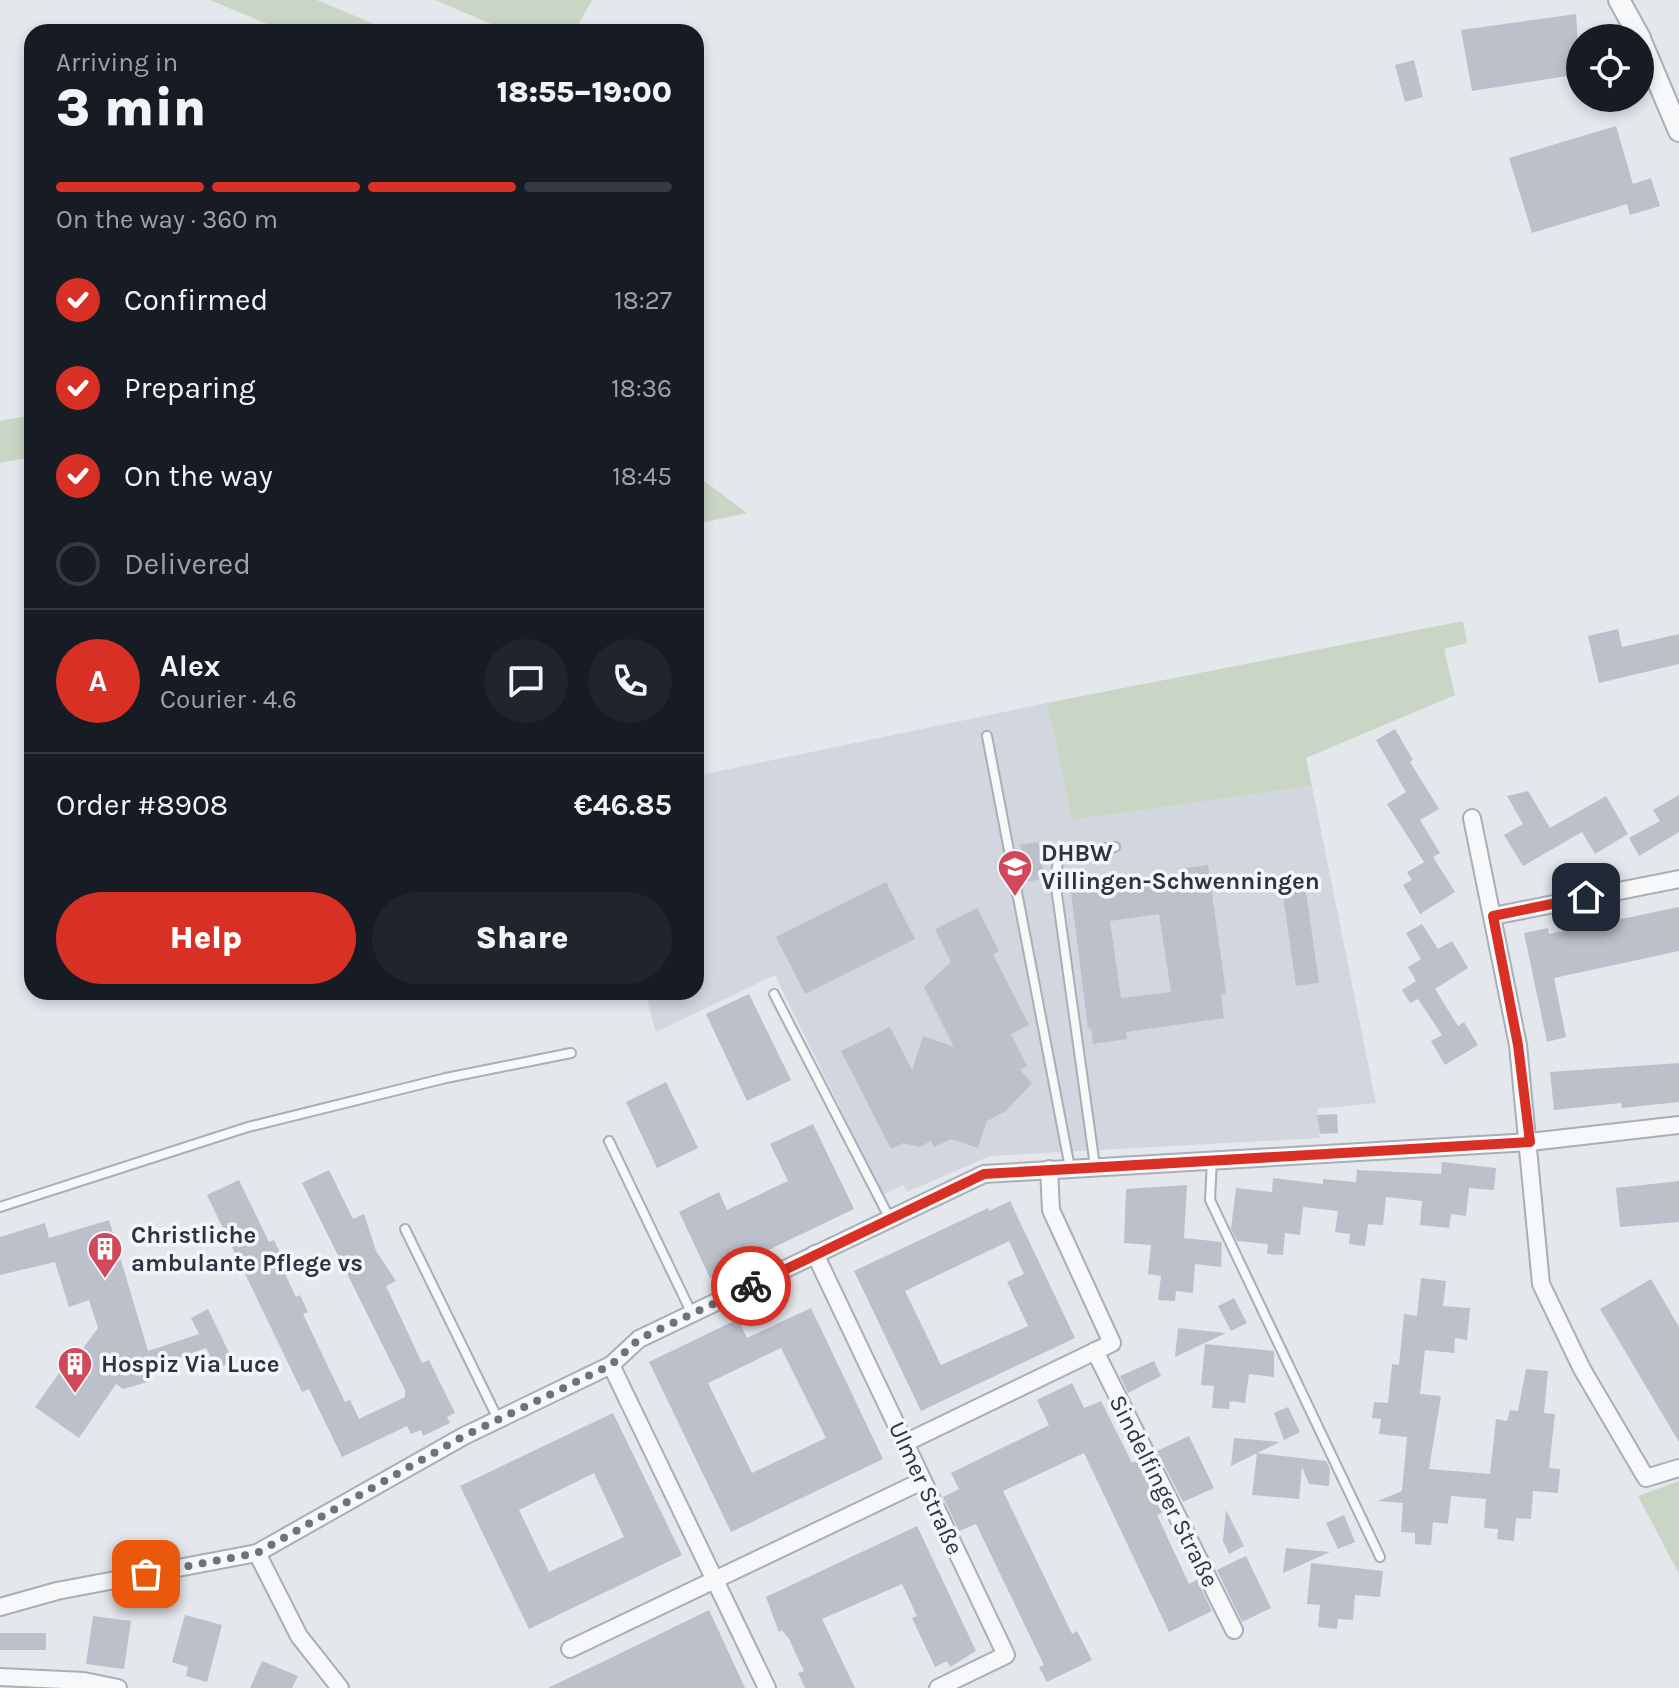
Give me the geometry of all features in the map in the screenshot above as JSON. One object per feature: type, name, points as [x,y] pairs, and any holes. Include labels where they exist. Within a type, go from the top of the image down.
[{"type":"street","points":[[1619,0],[1632,24]]},
{"type":"street","points":[[1654,71],[1679,131]]},
{"type":"street","points":[[1472,818],[1518,1045],[1530,1142],[1541,1284],[1582,1369],[1646,1478],[1679,1468]]},
{"type":"street","points":[[1493,916],[1679,879]]},
{"type":"street","points":[[0,1607],[57,1591],[257,1553],[498,1419],[611,1365],[639,1339],[984,1174],[1530,1142],[1679,1125]]},
{"type":"street","points":[[905,1443],[1112,1343],[1051,1210],[1049,1169]]},
{"type":"street","name":"Ulmer Straße","points":[[815,1254],[1006,1655],[938,1688]]},
{"type":"street","name":"Sindelfinger Straße","points":[[1095,1351],[1234,1630]]},
{"type":"street","points":[[611,1365],[767,1688]]},
{"type":"street","points":[[570,1649],[922,1481]]},
{"type":"street","points":[[257,1553],[299,1636],[340,1688]]},
{"type":"street","points":[[0,1677],[84,1681],[118,1688]]},
{"type":"lane","points":[[987,736],[1070,1168]]},
{"type":"lane","points":[[1095,1166],[1055,880],[1059,855],[1115,847]]},
{"type":"lane","points":[[774,994],[890,1219]]},
{"type":"lane","points":[[0,1207],[248,1127],[446,1078],[571,1053]]},
{"type":"lane","points":[[609,1141],[692,1315]]},
{"type":"lane","points":[[1212,1159],[1210,1200],[1380,1557]]},
{"type":"lane","points":[[405,1229],[498,1419]]},
{"type":"shaded area","name":"DHBW Villingen-Schwenningen","points":[[1047,703],[1072,820],[1312,786],[1376,1103],[1317,1109],[1320,1138],[990,1156],[907,1192],[903,1185],[883,1195],[775,975],[656,1032],[647,1000],[704,1000],[704,774]]},
{"type":"green space","points":[[210,0],[317,0],[374,24],[267,24]]},
{"type":"green space","points":[[435,0],[592,0],[578,24],[491,24]]},
{"type":"green space","points":[[24,416],[24,458],[0,463],[0,421]]},
{"type":"green space","points":[[704,481],[747,513],[704,522]]},
{"type":"green space","points":[[1463,621],[1467,643],[1444,649],[1455,695],[1306,758],[1312,786],[1072,820],[1047,703]]},
{"type":"green space","points":[[1679,1481],[1679,1574],[1638,1496]]},
{"type":"building","points":[[1576,14],[1577,24],[1566,24],[1566,76],[1472,91],[1461,30]]},
{"type":"building","points":[[1414,60],[1423,97],[1405,102],[1395,65]]},
{"type":"building","points":[[1616,126],[1633,184],[1651,178],[1660,206],[1630,215],[1627,204],[1532,233],[1509,158]]},
{"type":"building","points":[[1618,629],[1622,647],[1679,634],[1679,664],[1599,683],[1588,636]]},
{"type":"building","points":[[1395,729],[1413,760],[1410,762],[1439,809],[1420,820],[1440,853],[1433,857],[1455,892],[1420,914],[1403,885],[1412,880],[1407,872],[1432,858],[1424,862],[1387,804],[1406,792],[1376,740]]},
{"type":"building","points":[[1528,791],[1550,828],[1606,796],[1628,834],[1595,854],[1582,832],[1523,866],[1504,835],[1523,824],[1507,796]]},
{"type":"building","points":[[1679,795],[1679,832],[1639,856],[1629,838],[1660,821],[1653,810]]},
{"type":"building","points":[[1038,842],[1045,878],[1028,882],[1020,845]]},
{"type":"building","points":[[1208,865],[1226,993],[1221,994],[1224,1018],[1126,1032],[1127,1039],[1093,1044],[1091,1028],[1088,1029],[1071,892],[1180,877],[1178,869]],"holes":[[[1159,914],[1171,992],[1121,998],[1110,921]]]},
{"type":"building","points":[[1304,878],[1319,983],[1296,986],[1281,882]]},
{"type":"building","points":[[886,882],[915,939],[805,994],[776,937]]},
{"type":"building","points":[[1679,907],[1679,951],[1554,978],[1566,1037],[1547,1042],[1524,933],[1548,928],[1549,934]]},
{"type":"building","points":[[977,908],[999,951],[993,954],[1029,1025],[1011,1034],[1027,1066],[1020,1070],[1032,1083],[1006,1111],[987,1121],[978,1148],[951,1139],[934,1147],[931,1141],[919,1147],[903,1143],[891,1149],[841,1051],[890,1027],[912,1070],[923,1036],[954,1047],[924,987],[951,962],[935,929]]},
{"type":"building","points":[[1422,924],[1438,949],[1452,941],[1468,968],[1435,989],[1458,1026],[1464,1022],[1478,1045],[1445,1065],[1431,1041],[1442,1035],[1418,999],[1410,1003],[1402,990],[1416,981],[1408,967],[1421,959],[1406,933]]},
{"type":"building","points":[[749,994],[791,1080],[747,1101],[706,1014]]},
{"type":"building","points":[[1679,1063],[1679,1102],[1622,1108],[1621,1103],[1554,1110],[1550,1072]]},
{"type":"building","points":[[666,1082],[698,1148],[657,1168],[626,1102]]},
{"type":"building","points":[[1337,1114],[1338,1133],[1320,1134],[1317,1115]]},
{"type":"building","points":[[813,1124],[854,1209],[710,1278],[679,1212],[719,1192],[727,1210],[788,1181],[770,1144]]},
{"type":"building","points":[[1442,1162],[1496,1168],[1494,1190],[1469,1188],[1466,1216],[1451,1214],[1449,1228],[1420,1225],[1422,1201],[1386,1197],[1383,1225],[1368,1224],[1365,1246],[1349,1244],[1350,1234],[1335,1232],[1338,1211],[1303,1207],[1300,1235],[1285,1233],[1283,1255],[1267,1254],[1268,1244],[1237,1241],[1231,1229],[1236,1188],[1272,1192],[1273,1178],[1323,1184],[1323,1179],[1356,1182],[1357,1170],[1441,1174]]},
{"type":"building","points":[[329,1170],[353,1219],[364,1214],[376,1251],[396,1281],[386,1286],[422,1363],[429,1360],[455,1413],[447,1417],[450,1423],[423,1436],[421,1430],[411,1434],[407,1426],[342,1457],[309,1389],[302,1392],[207,1195],[239,1180],[269,1242],[274,1240],[282,1257],[278,1259],[296,1297],[300,1295],[308,1312],[303,1314],[345,1402],[350,1400],[359,1419],[405,1397],[405,1390],[302,1183]]},
{"type":"building","points":[[1679,1181],[1679,1222],[1620,1227],[1616,1188]]},
{"type":"building","points":[[1187,1185],[1184,1238],[1222,1242],[1221,1267],[1195,1264],[1193,1293],[1176,1291],[1175,1301],[1158,1300],[1161,1276],[1148,1274],[1151,1245],[1124,1243],[1126,1189]]},
{"type":"building","points":[[1010,1201],[1075,1338],[921,1411],[854,1271],[988,1208],[989,1211]],"holes":[[[1009,1241],[1024,1274],[1007,1282],[1028,1326],[941,1365],[905,1291]]]},
{"type":"building","points":[[109,1220],[148,1351],[199,1334],[191,1318],[208,1309],[233,1361],[217,1369],[206,1348],[148,1370],[151,1381],[123,1389],[116,1384],[79,1438],[35,1407],[77,1348],[81,1351],[98,1328],[89,1300],[69,1307],[55,1262],[0,1275],[0,1237],[45,1223],[49,1238]]},
{"type":"building","points":[[1421,1278],[1446,1281],[1443,1306],[1470,1308],[1467,1340],[1455,1338],[1454,1353],[1425,1350],[1420,1394],[1441,1396],[1429,1469],[1490,1474],[1496,1419],[1507,1421],[1510,1410],[1518,1411],[1526,1369],[1548,1371],[1544,1413],[1555,1414],[1549,1468],[1560,1469],[1558,1493],[1533,1491],[1531,1519],[1516,1518],[1514,1541],[1497,1539],[1498,1529],[1484,1528],[1486,1499],[1451,1496],[1448,1524],[1433,1522],[1431,1545],[1415,1544],[1415,1533],[1401,1532],[1403,1503],[1378,1501],[1402,1491],[1407,1437],[1379,1434],[1381,1419],[1372,1418],[1374,1402],[1388,1403],[1392,1364],[1399,1365],[1404,1314],[1417,1316]]},
{"type":"building","points":[[1651,1279],[1679,1327],[1679,1442],[1600,1309]]},
{"type":"building","points":[[1234,1298],[1247,1323],[1231,1331],[1218,1306]]},
{"type":"building","points":[[811,1308],[883,1459],[731,1532],[649,1362],[738,1319],[747,1338]],"holes":[[[781,1348],[826,1438],[752,1473],[708,1383]]]},
{"type":"building","points":[[1178,1328],[1226,1333],[1175,1357]]},
{"type":"building","points":[[1205,1344],[1274,1351],[1274,1377],[1249,1374],[1245,1403],[1230,1401],[1229,1409],[1212,1408],[1214,1386],[1201,1385]]},
{"type":"building","points":[[1154,1361],[1161,1376],[1128,1393],[1120,1376]]},
{"type":"building","points":[[1072,1383],[1084,1408],[1101,1401],[1132,1463],[1137,1461],[1163,1512],[1157,1515],[1189,1584],[1197,1580],[1212,1611],[1169,1632],[1084,1453],[1003,1491],[1072,1634],[1077,1631],[1092,1660],[1047,1682],[1039,1667],[1044,1665],[976,1524],[959,1531],[943,1497],[959,1489],[951,1473],[1049,1425],[1037,1400]]},
{"type":"building","points":[[1288,1407],[1300,1432],[1284,1440],[1274,1413]]},
{"type":"building","points":[[613,1413],[682,1555],[529,1629],[460,1486]],"holes":[[[594,1473],[624,1537],[549,1572],[519,1510]]]},
{"type":"building","points":[[1189,1436],[1214,1488],[1183,1502],[1157,1451]]},
{"type":"building","points":[[1234,1438],[1280,1442],[1231,1466]]},
{"type":"building","points":[[1257,1453],[1326,1461],[1330,1469],[1329,1486],[1309,1484],[1302,1467],[1299,1499],[1252,1495]]},
{"type":"building","points":[[1226,1510],[1244,1546],[1229,1554],[1223,1541]]},
{"type":"building","points":[[1344,1515],[1355,1542],[1338,1549],[1326,1523]]},
{"type":"building","points":[[917,1526],[976,1651],[950,1667],[947,1661],[935,1667],[912,1618],[917,1616],[902,1584],[822,1619],[855,1688],[805,1688],[798,1673],[804,1671],[789,1639],[782,1630],[779,1632],[766,1597]]},
{"type":"building","points":[[1286,1548],[1330,1552],[1283,1573]]},
{"type":"building","points":[[1246,1556],[1271,1608],[1242,1622],[1217,1570]]},
{"type":"building","points":[[1311,1563],[1383,1571],[1380,1597],[1355,1595],[1353,1620],[1338,1619],[1337,1629],[1318,1627],[1320,1605],[1307,1604]]},
{"type":"building","points":[[709,1610],[745,1688],[548,1688],[623,1652]]},
{"type":"building","points":[[185,1615],[222,1625],[207,1682],[186,1676],[188,1667],[172,1662]]},
{"type":"building","points":[[93,1616],[131,1621],[124,1669],[86,1664]]},
{"type":"building","points":[[0,1633],[46,1633],[46,1650],[0,1650]]},
{"type":"building","points":[[262,1661],[298,1676],[292,1688],[250,1688]]},
{"type":"way so far","points":[[146,1574],[257,1553],[464,1436],[611,1365],[639,1339],[751,1286]]},
{"type":"place","name":"DHBW Villingen-Schwenningen","points":[[1015,898]]},
{"type":"place","name":"Christliche ambulante Pflege vs","points":[[105,1280]]},
{"type":"place","name":"Hospiz Via Luce","points":[[75,1395]]},
{"type":"route","points":[[751,1286],[984,1174],[1530,1142],[1518,1045],[1493,916],[1586,897]]}]
